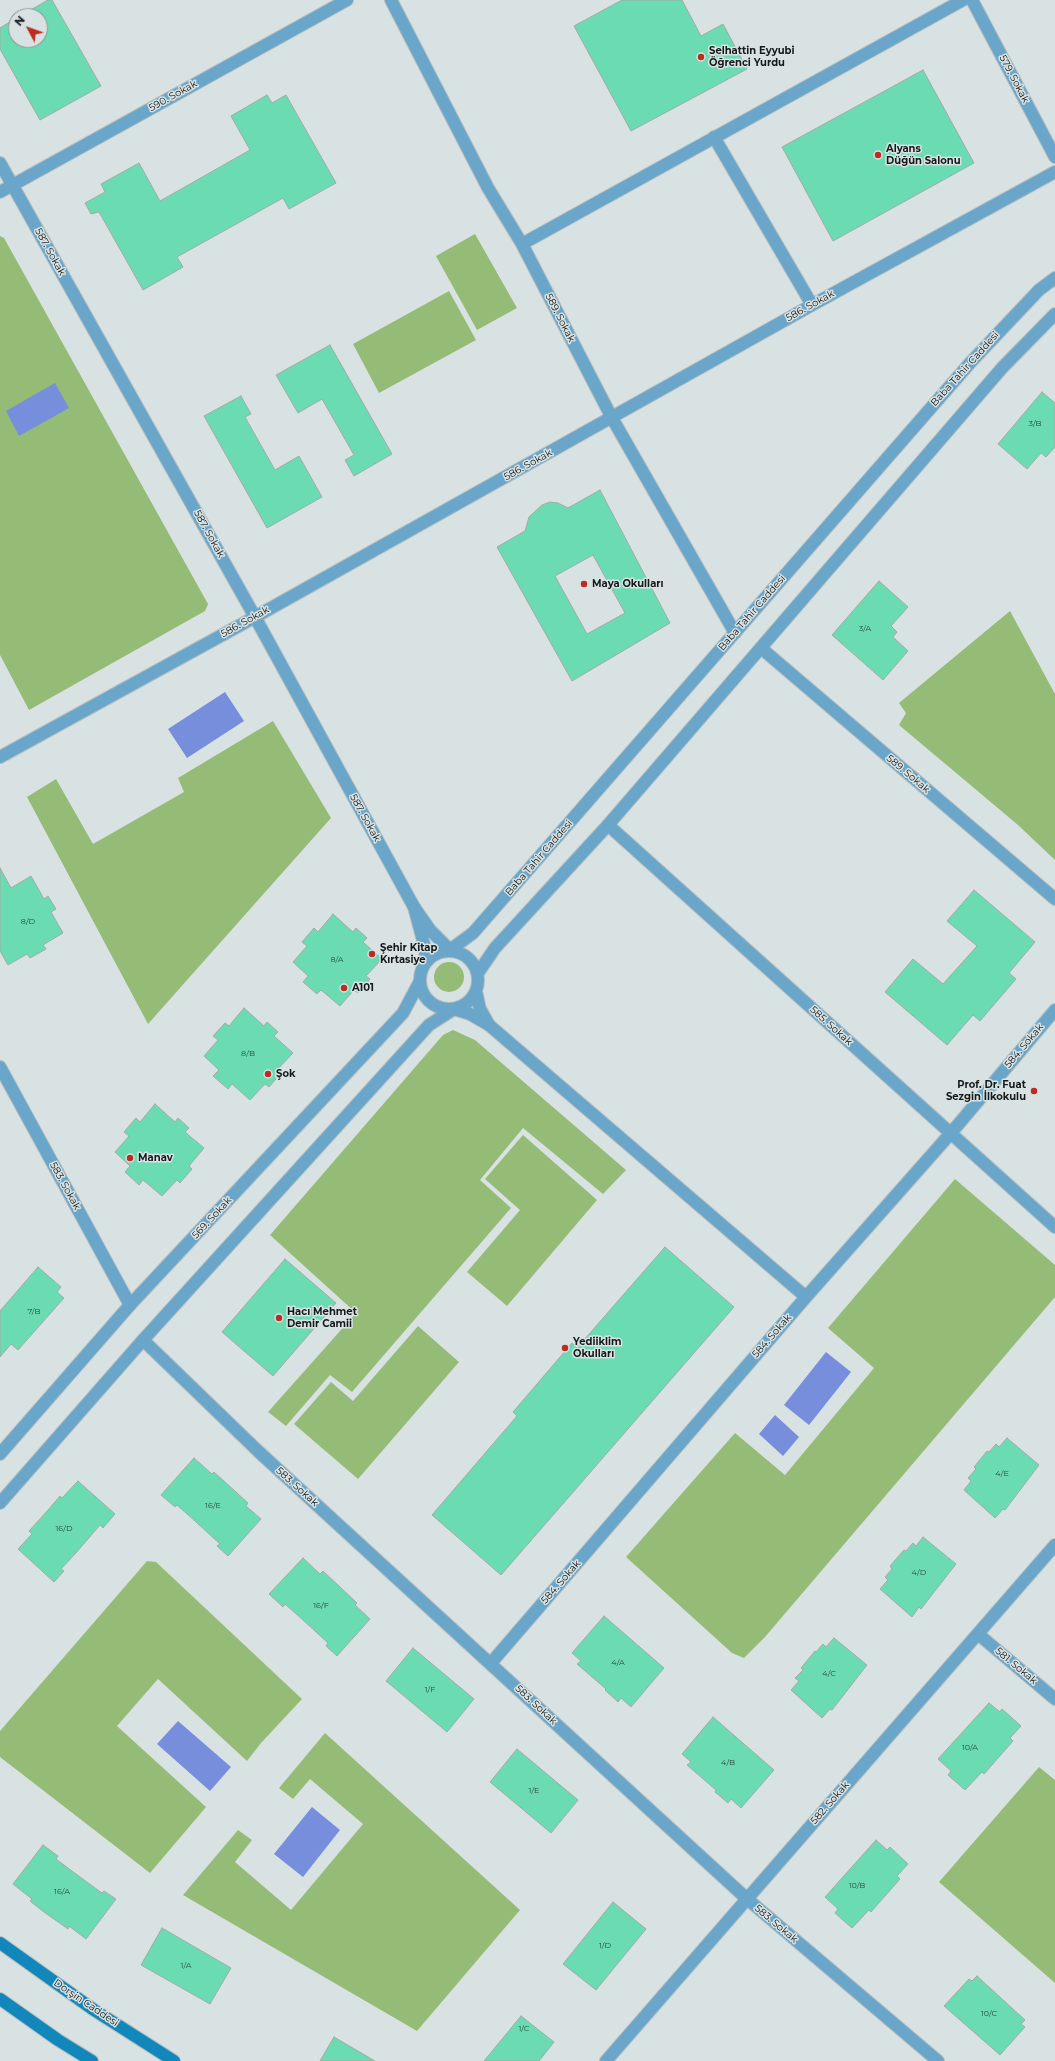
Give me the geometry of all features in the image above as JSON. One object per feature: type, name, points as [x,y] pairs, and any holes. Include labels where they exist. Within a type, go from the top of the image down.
[{"type":"main road","name":"Dorşin Caddesi","points":[[0,1943],[94,2010],[174,2061]]},
{"type":"main road","points":[[0,1999],[58,2040],[92,2061]]},
{"type":"street","name":"590. Sokak","points":[[0,192],[347,0]]},
{"type":"street","name":"589. Sokak","points":[[391,0],[488,188],[522,244],[612,418],[735,633]]},
{"type":"street","points":[[522,244],[963,0]]},
{"type":"street","name":"579. Sokak","points":[[972,0],[1055,157]]},
{"type":"street","points":[[714,137],[812,305]]},
{"type":"street","name":"587. Sokak","points":[[0,163],[255,617],[414,907]]},
{"type":"street","name":"586. Sokak","points":[[0,757],[255,617],[812,305],[1055,172]]},
{"type":"street","name":"Baba Tahir Caddesi","points":[[450,950],[474,933],[970,363],[1039,290],[1055,278]]},
{"type":"street","points":[[478,972],[495,948],[608,826],[996,374],[1055,314]]},
{"type":"street","name":"589. Sokak","points":[[760,648],[1055,899]]},
{"type":"street","name":"585. Sokak","points":[[608,826],[1055,1227]]},
{"type":"street","points":[[414,907],[430,930],[450,950]]},
{"type":"street","points":[[414,907],[425,948],[426,962]]},
{"type":"street","points":[[489,1025],[480,1009],[476,991],[478,972],[468,957],[460,952],[450,950],[441,951],[426,962],[421,971],[420,981],[422,990],[427,999],[444,1009],[454,1009],[470,1014],[489,1025],[806,1297]]},
{"type":"street","name":"569. Sokak","points":[[0,1454],[130,1305],[404,1013],[420,981]]},
{"type":"street","points":[[0,1503],[143,1340],[429,1025],[454,1009],[464,1005],[476,991]]},
{"type":"street","name":"584. Sokak","points":[[491,1663],[806,1297],[951,1134],[1055,1010]]},
{"type":"street","name":"583. Sokak","points":[[0,1067],[130,1305]]},
{"type":"street","name":"583. Sokak","points":[[143,1340],[259,1452],[746,1898],[938,2061]]},
{"type":"street","name":"582. Sokak","points":[[606,2061],[746,1898],[1055,1545]]},
{"type":"street","name":"581. Sokak","points":[[978,1634],[1055,1699]]},
{"type":"green space","points":[[475,234],[517,308],[477,330],[436,256]]},
{"type":"green space","points":[[0,236],[4,238],[208,604],[205,611],[29,710],[0,655]]},
{"type":"green space","points":[[449,291],[476,340],[379,393],[353,344]]},
{"type":"green space","points":[[1010,611],[1055,694],[1055,860],[1018,825],[899,725],[906,713],[899,703]]},
{"type":"green space","points":[[273,721],[331,818],[148,1024],[27,797],[56,779],[93,844],[184,792],[178,778]]},
{"type":"green space","points":[[449,962],[460,966],[464,977],[460,988],[449,992],[438,988],[434,977],[438,966]]},
{"type":"green space","points":[[453,1030],[475,1040],[626,1170],[603,1194],[523,1128],[480,1180],[511,1208],[352,1392],[330,1375],[286,1426],[268,1412],[356,1313],[270,1235],[443,1035]]},
{"type":"green space","points":[[523,1135],[597,1200],[507,1306],[467,1272],[520,1210],[485,1179]]},
{"type":"green space","points":[[955,1179],[1055,1265],[1055,1297],[765,1637],[744,1658],[732,1653],[626,1557],[735,1433],[785,1475],[874,1368],[828,1328]]},
{"type":"green space","points":[[418,1326],[459,1362],[358,1479],[294,1424],[331,1382],[353,1401]]},
{"type":"green space","points":[[147,1561],[156,1562],[302,1699],[261,1743],[247,1761],[158,1679],[117,1726],[206,1807],[150,1873],[0,1757],[0,1731]]},
{"type":"green space","points":[[325,1733],[520,1910],[417,2031],[183,1895],[238,1830],[252,1840],[235,1862],[291,1910],[363,1824],[310,1779],[293,1799],[279,1788]]},
{"type":"green space","points":[[1039,1767],[1055,1780],[1055,1983],[939,1882]]},
{"type":"water","points":[[55,383],[69,408],[19,436],[6,411]]},
{"type":"water","points":[[225,692],[244,721],[187,758],[168,729]]},
{"type":"water","points":[[826,1352],[851,1372],[809,1425],[784,1405]]},
{"type":"water","points":[[775,1415],[799,1437],[783,1456],[759,1434]]},
{"type":"water","points":[[178,1721],[231,1767],[210,1791],[157,1744]]},
{"type":"water","points":[[312,1807],[340,1830],[303,1877],[274,1854]]},
{"type":"building","points":[[48,0],[52,0],[101,86],[40,120],[0,49],[0,28],[8,23],[8,48],[48,48],[48,8],[34,8]]},
{"type":"building","name":"Selhattin Eyyubi Öğrenci Yurdu","points":[[622,0],[682,0],[701,36],[723,24],[747,69],[631,131],[574,26]]},
{"type":"building","name":"Alyans Düğün Salonu","points":[[923,70],[974,163],[833,241],[782,147]]},
{"type":"building","points":[[267,95],[272,103],[286,95],[336,183],[289,209],[283,198],[177,257],[183,267],[143,290],[99,212],[91,214],[85,203],[105,192],[101,184],[139,163],[160,201],[250,150],[231,116]]},
{"type":"building","points":[[330,345],[392,454],[354,476],[345,460],[354,455],[322,399],[298,413],[276,375]]},
{"type":"building","points":[[1042,392],[1055,403],[1055,447],[1046,457],[1041,453],[1027,469],[998,444]]},
{"type":"building","points":[[241,396],[251,414],[245,417],[275,470],[299,456],[322,497],[267,528],[204,416]]},
{"type":"building","points":[[600,490],[670,623],[572,681],[497,547],[525,531],[529,517],[542,505],[550,502],[558,503],[568,508]],"holes":[[[593,555],[625,613],[587,634],[555,576]]]},
{"type":"building","points":[[879,581],[908,607],[891,626],[897,632],[893,637],[908,651],[883,680],[832,635]]},
{"type":"building","points":[[0,868],[11,888],[31,876],[44,899],[48,896],[56,909],[51,912],[63,933],[43,945],[46,949],[30,958],[27,954],[8,965],[0,951]]},
{"type":"building","points":[[974,890],[1035,942],[1009,973],[1016,979],[980,1021],[973,1015],[947,1045],[885,992],[913,959],[943,984],[977,946],[947,921]]},
{"type":"building","points":[[333,914],[353,932],[356,928],[367,938],[363,942],[382,959],[366,976],[370,979],[358,993],[354,990],[340,1006],[321,990],[317,994],[303,982],[308,976],[293,962],[307,946],[302,942],[314,928],[318,932]]},
{"type":"building","points":[[244,1008],[264,1026],[267,1022],[278,1032],[274,1036],[293,1053],[277,1070],[281,1073],[269,1087],[265,1084],[250,1100],[232,1084],[228,1089],[213,1076],[219,1070],[204,1056],[218,1040],[213,1036],[225,1023],[229,1026]]},
{"type":"building","points":[[155,1104],[175,1122],[178,1118],[189,1128],[185,1132],[204,1148],[189,1166],[192,1169],[180,1183],[177,1180],[162,1196],[143,1180],[139,1185],[125,1172],[130,1166],[115,1152],[129,1136],[124,1132],[136,1118],[140,1122]]},
{"type":"building","points":[[665,1247],[734,1307],[501,1575],[432,1515],[517,1416],[513,1412],[572,1343],[577,1348]]},
{"type":"building","name":"Hacı Mehmet Demir Camii","points":[[285,1259],[336,1303],[273,1376],[222,1332]]},
{"type":"building","points":[[38,1267],[61,1287],[57,1292],[64,1298],[18,1350],[11,1344],[0,1357],[0,1311]]},
{"type":"building","points":[[1007,1438],[1039,1465],[1005,1510],[1003,1509],[995,1518],[964,1490],[971,1481],[968,1478],[976,1469],[974,1467],[987,1451],[989,1452],[996,1444],[999,1447]]},
{"type":"building","points":[[194,1458],[212,1474],[214,1472],[248,1503],[246,1506],[261,1519],[228,1556],[217,1546],[220,1544],[195,1521],[177,1505],[175,1507],[161,1495]]},
{"type":"building","points":[[78,1481],[115,1514],[103,1528],[100,1525],[61,1569],[64,1571],[54,1582],[18,1549],[32,1534],[29,1531],[60,1496],[62,1498]]},
{"type":"building","points":[[923,1537],[956,1564],[921,1609],[919,1607],[912,1617],[880,1589],[888,1580],[885,1577],[892,1569],[890,1566],[904,1550],[906,1551],[913,1543],[916,1546]]},
{"type":"building","points":[[303,1558],[320,1574],[323,1571],[357,1603],[355,1605],[370,1619],[337,1656],[326,1646],[328,1643],[303,1620],[285,1604],[283,1607],[269,1594]]},
{"type":"building","points":[[604,1616],[664,1668],[631,1707],[621,1698],[618,1702],[605,1690],[606,1689],[577,1664],[581,1661],[572,1653]]},
{"type":"building","points":[[834,1638],[867,1665],[832,1710],[830,1709],[822,1718],[791,1690],[799,1681],[795,1678],[803,1670],[801,1668],[815,1651],[816,1652],[823,1644],[826,1647]]},
{"type":"building","points":[[413,1648],[474,1699],[447,1732],[386,1681]]},
{"type":"building","points":[[989,1703],[1000,1712],[1002,1709],[1021,1726],[1010,1738],[1013,1741],[984,1774],[982,1772],[965,1790],[948,1775],[951,1771],[938,1759]]},
{"type":"building","points":[[713,1717],[774,1770],[741,1808],[731,1799],[728,1803],[715,1792],[716,1790],[687,1765],[691,1762],[682,1754]]},
{"type":"building","points":[[517,1749],[578,1800],[551,1833],[490,1782]]},
{"type":"building","points":[[876,1840],[887,1850],[890,1847],[908,1864],[897,1876],[900,1879],[871,1912],[869,1910],[852,1928],[835,1913],[838,1909],[825,1897]]},
{"type":"building","points":[[43,1845],[58,1856],[56,1859],[80,1877],[102,1893],[104,1891],[116,1899],[86,1939],[69,1926],[68,1929],[44,1912],[30,1901],[32,1899],[13,1884]]},
{"type":"building","points":[[613,1902],[646,1929],[596,1990],[563,1964]]},
{"type":"building","points":[[162,1928],[231,1968],[210,2004],[141,1965]]},
{"type":"building","points":[[977,1976],[1025,2020],[1021,2024],[1025,2027],[1000,2055],[944,2006],[969,1979],[972,1981]]},
{"type":"building","points":[[521,2016],[554,2042],[539,2061],[484,2061]]},
{"type":"building","points":[[334,2037],[375,2061],[320,2061]]},
{"type":"place","name":"Selhattin Eyyubi Öğrenci Yurdu","points":[[701,57]]},
{"type":"place","name":"Alyans Düğün Salonu","points":[[878,155]]},
{"type":"place","name":"Maya Okulları","points":[[584,584]]},
{"type":"place","name":"Şehir Kitap Kırtasiye","points":[[372,954]]},
{"type":"place","name":"A101","points":[[344,988]]},
{"type":"place","name":"Şok","points":[[268,1074]]},
{"type":"place","name":"Prof. Dr. Fuat Sezgin İlkokulu","points":[[1034,1091]]},
{"type":"place","name":"Manav","points":[[130,1158]]},
{"type":"place","name":"Hacı Mehmet Demir Camii","points":[[279,1318]]},
{"type":"place","name":"Yediiklim Okulları","points":[[565,1348]]}]
